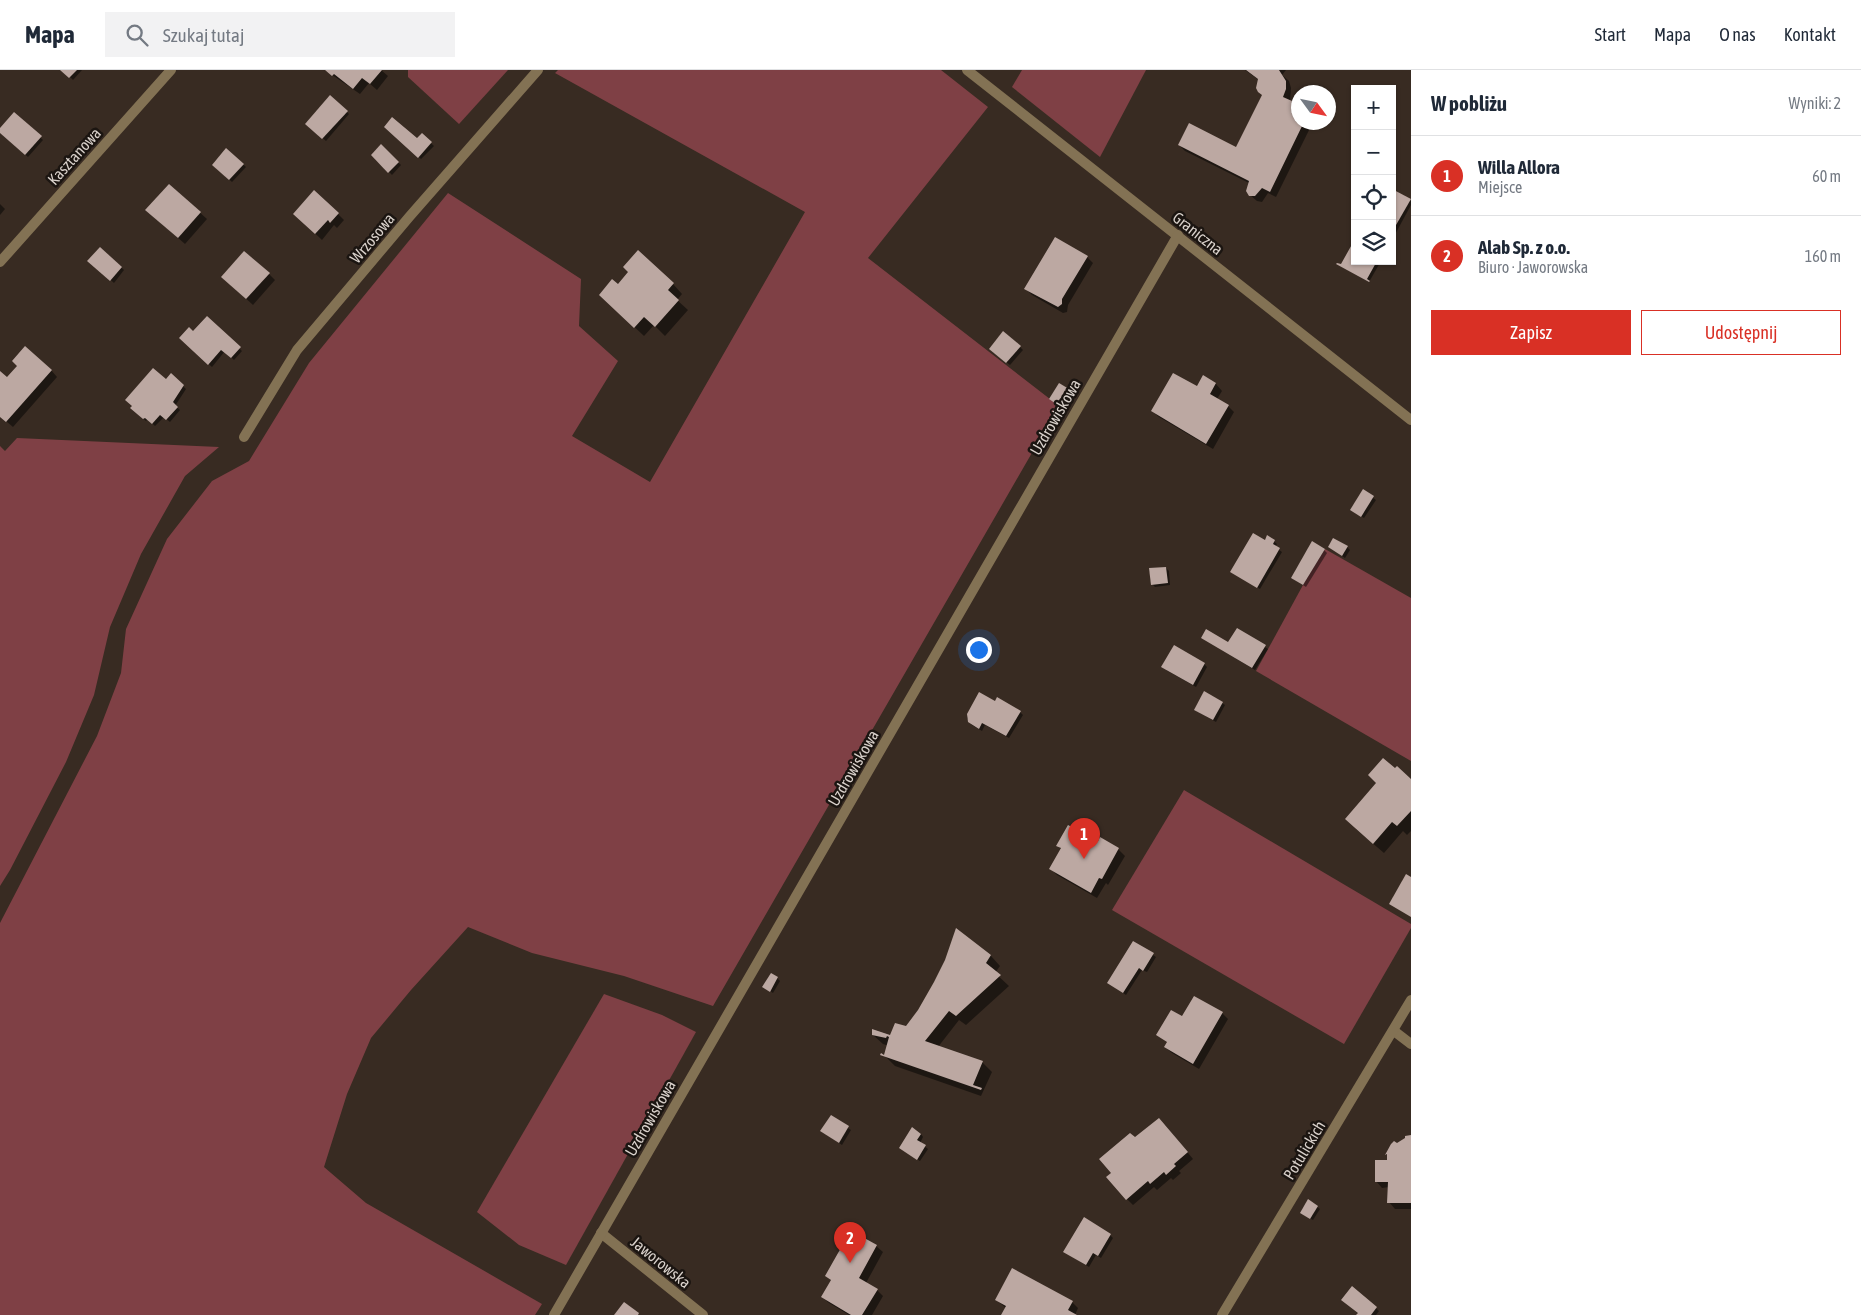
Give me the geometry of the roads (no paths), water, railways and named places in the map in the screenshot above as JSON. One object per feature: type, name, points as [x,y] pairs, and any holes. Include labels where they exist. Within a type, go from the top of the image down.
[{"type":"street","name":"Kasztanowa","points":[[0,262],[171,70]]},
{"type":"street","name":"Wrzosowa","points":[[244,437],[297,350],[404,223],[538,70]]},
{"type":"street","name":"Graniczna","points":[[967,70],[1411,420]]},
{"type":"street","name":"Uzdrowiskowa","points":[[554,1315],[1178,235]]},
{"type":"street","name":"Potulickich","points":[[1222,1315],[1411,1000]]},
{"type":"street","points":[[1394,1030],[1411,1044]]},
{"type":"street","name":"Jaworowska","points":[[601,1233],[703,1315]]},
{"type":"place","name":"Willa Allora","points":[[1084,859]]},
{"type":"place","name":"Alab Sp. z o.o.","points":[[850,1263]]}]
